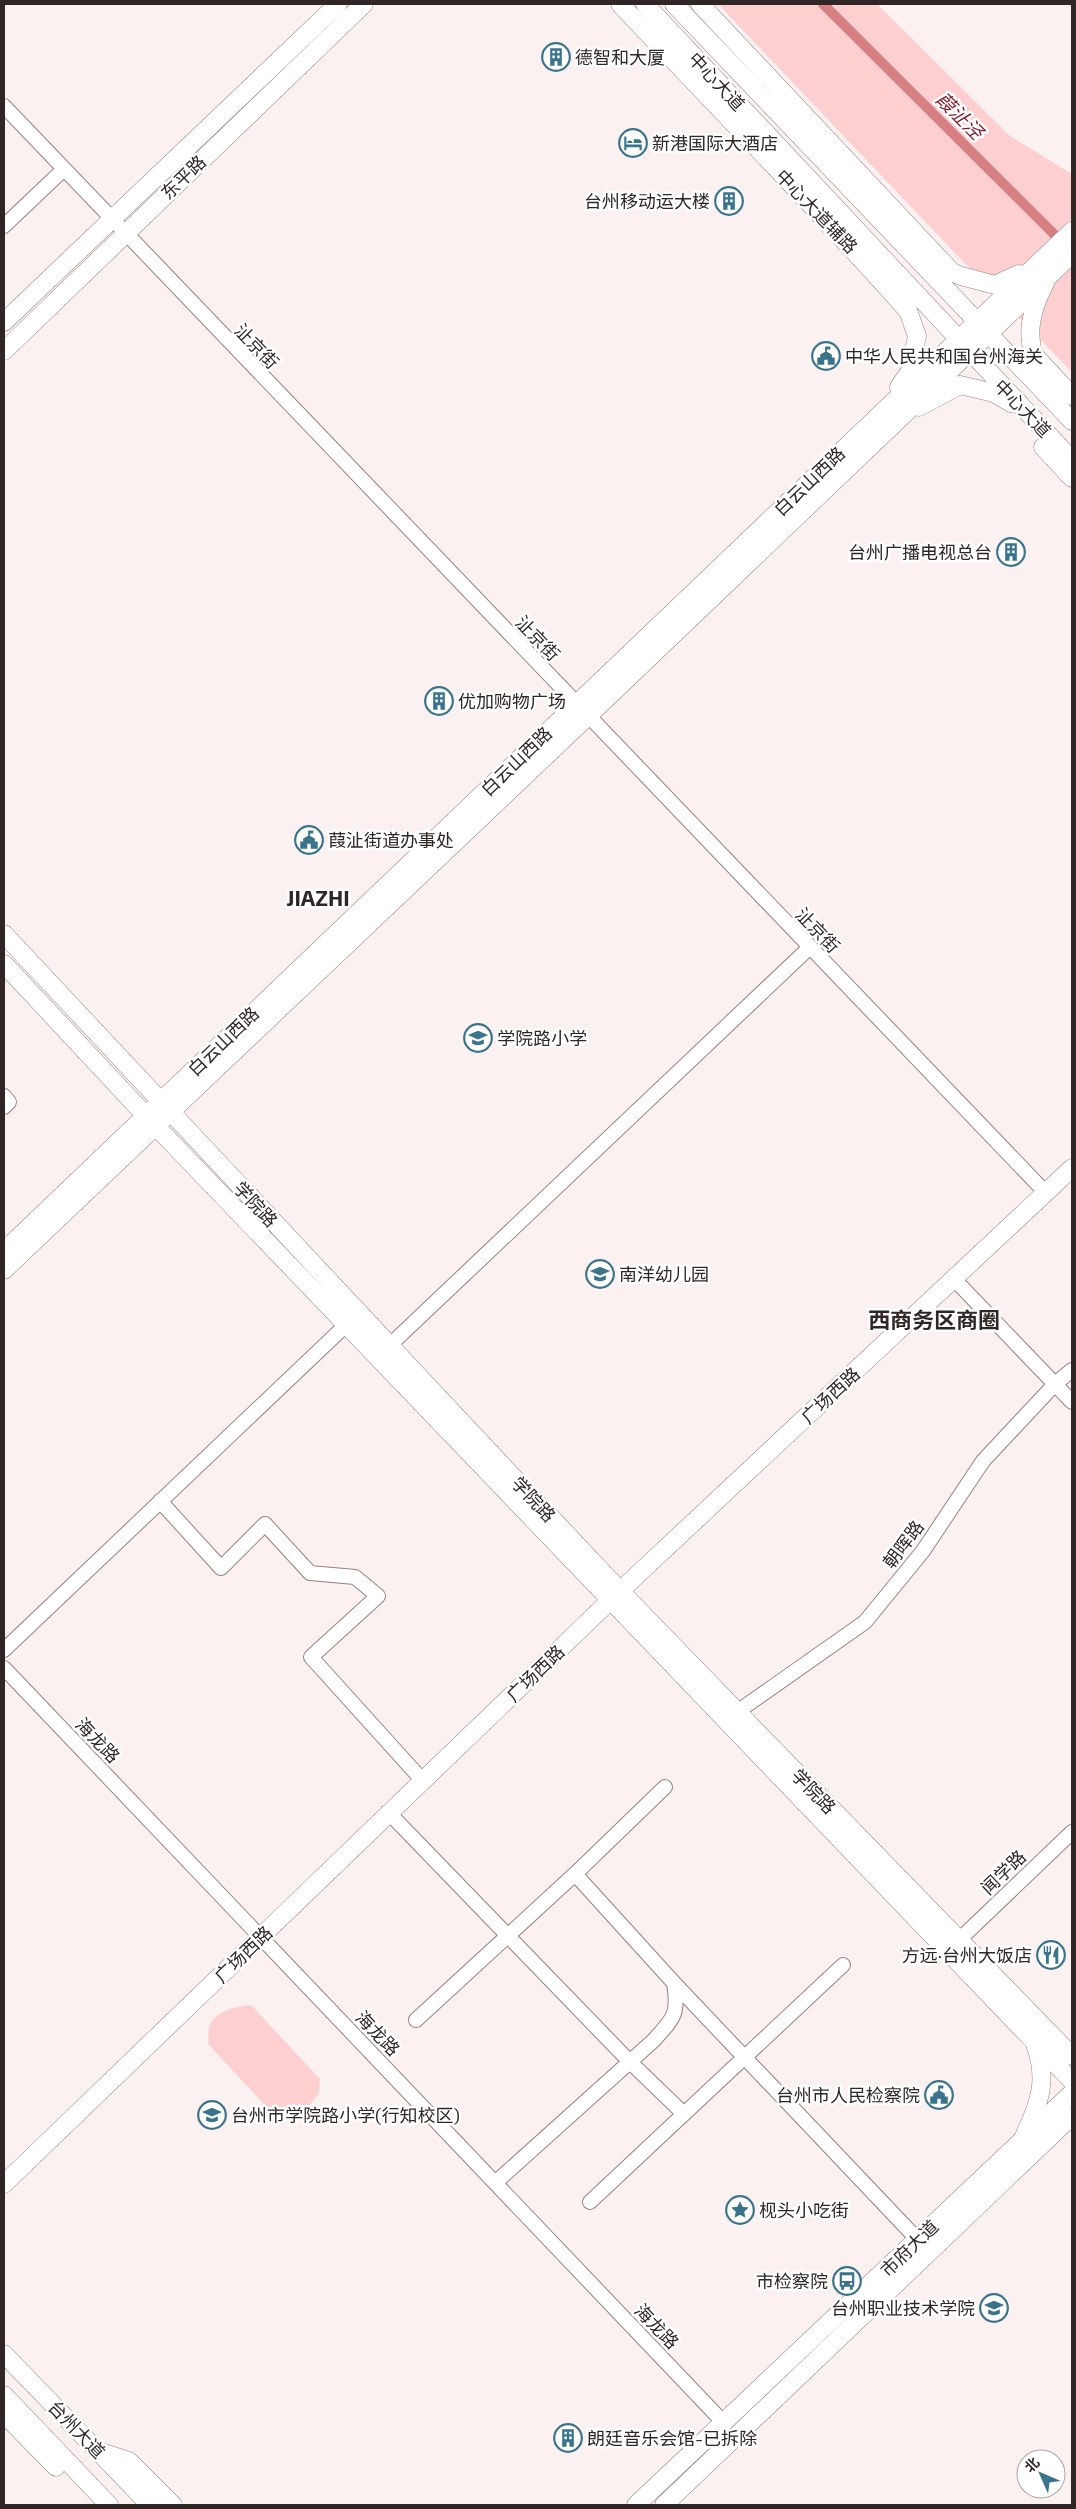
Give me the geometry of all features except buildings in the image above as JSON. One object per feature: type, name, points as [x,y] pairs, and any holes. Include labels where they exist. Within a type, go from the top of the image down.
[{"type":"main road","name":"东平路","points":[[4,322],[338,4]]},
{"type":"main road","name":"东平路","points":[[4,351],[364,4]]},
{"type":"main road","name":"中心大道辅路","points":[[620,4],[844,238],[908,311]]},
{"type":"main road","name":"中心大道","points":[[645,4],[1072,460]]},
{"type":"main road","name":"中心大道","points":[[674,4],[1072,421]]},
{"type":"main road","points":[[700,4],[952,272]]},
{"type":"main road","name":"白云山西路","points":[[4,1270],[165,1107],[575,704],[886,407],[963,345],[1047,266],[1072,230]]},
{"type":"main road","name":"白云山西路","points":[[1047,266],[1072,254]]},
{"type":"main road","name":"中心大道","points":[[918,258],[952,272],[995,285],[1047,266]]},
{"type":"main road","name":"中心大道","points":[[1043,390],[1032,354],[1029,327],[1047,266]]},
{"type":"main road","name":"中心大道","points":[[886,407],[910,371],[917,336],[892,269]]},
{"type":"main road","name":"白云山西路","points":[[165,1107],[588,717],[892,425],[963,345]]},
{"type":"main road","points":[[1032,354],[1072,396]]},
{"type":"main road","name":"白云山西路","points":[[892,425],[960,385],[994,393],[1028,413]]},
{"type":"main road","points":[[994,393],[1072,478]]},
{"type":"main road","name":"学院路","points":[[4,934],[390,1346],[615,1596],[737,1712],[959,1940],[1041,2035],[1072,2081]]},
{"type":"main road","name":"学院路","points":[[4,964],[346,1325],[615,1596],[1041,2035],[1072,2056]]},
{"type":"main road","name":"白云山西路","points":[[4,1251],[151,1121]]},
{"type":"main road","name":"广场西路","points":[[4,2184],[615,1596],[1072,1168]]},
{"type":"main road","points":[[1022,2141],[1043,2086],[1041,2035],[1072,2040]]},
{"type":"main road","name":"市府大道","points":[[636,2505],[1072,2093]]},
{"type":"main road","name":"市府大道","points":[[664,2505],[1072,2116]]},
{"type":"main road","points":[[1041,2146],[1072,2135]]},
{"type":"main road","name":"台州大道","points":[[4,2354],[150,2505]]},
{"type":"main road","name":"台州大道","points":[[4,2395],[109,2505]]},
{"type":"main road","points":[[4,2414],[94,2505]]},
{"type":"main road","points":[[98,2452],[130,2461],[173,2505]]},
{"type":"street","name":"沚京街","points":[[4,106],[111,221],[1046,1193]]},
{"type":"street","points":[[4,226],[64,169]]},
{"type":"street","points":[[390,1346],[809,948]]},
{"type":"street","points":[[4,1096],[9,1102],[4,1107]]},
{"type":"street","points":[[954,1279],[1072,1402]]},
{"type":"street","points":[[4,1650],[346,1325]]},
{"type":"street","name":"朝晖路","points":[[737,1712],[865,1622],[923,1551],[984,1460],[1055,1384],[1072,1370]]},
{"type":"street","points":[[160,1501],[220,1568],[265,1524],[310,1573],[355,1576],[378,1596],[311,1657],[423,1781]]},
{"type":"street","name":"海龙路","points":[[4,1668],[724,2423]]},
{"type":"street","points":[[416,2020],[575,1874],[664,1787]]},
{"type":"street","points":[[389,1813],[630,2062],[684,2114]]},
{"type":"street","name":"闻学路","points":[[959,1940],[1072,1832]]},
{"type":"street","points":[[575,1874],[674,1983],[918,2240]]},
{"type":"street","points":[[590,2202],[842,1965]]},
{"type":"street","points":[[495,2183],[630,2062],[673,2019],[677,2001],[674,1983]]},
{"type":"shaded area","points":[[718,4],[877,4],[1010,136],[1072,174],[1072,372],[956,254]]},
{"type":"shaded area","points":[[251,2005],[320,2079],[319,2093],[308,2107],[291,2120],[278,2119],[208,2044],[209,2027],[216,2017],[227,2010]]},
{"type":"waterway","name":"葭沚泾","points":[[823,4],[1065,245]]},
{"type":"place","name":"德智和大厦","points":[[556,57]]},
{"type":"place","name":"新港国际大酒店","points":[[633,143]]},
{"type":"place","name":"台州移动运大楼","points":[[729,201]]},
{"type":"place","name":"中华人民共和国台州海关","points":[[826,356]]},
{"type":"place","name":"台州广播电视总台","points":[[1011,552]]},
{"type":"place","name":"优加购物广场","points":[[439,701]]},
{"type":"place","name":"葭沚街道办事处","points":[[309,840]]},
{"type":"place","name":"学院路小学","points":[[478,1038]]},
{"type":"place","name":"南洋幼儿园","points":[[600,1274]]},
{"type":"place","name":"方远·台州大饭店","points":[[1051,1955]]},
{"type":"place","name":"台州市人民检察院","points":[[939,2095]]},
{"type":"place","name":"台州市学院路小学(行知校区)","points":[[212,2115]]},
{"type":"place","name":"枧头小吃街","points":[[740,2210]]},
{"type":"place","name":"市检察院","points":[[847,2281]]},
{"type":"place","name":"台州职业技术学院","points":[[994,2308]]},
{"type":"place","name":"朗廷音乐会馆-已拆除","points":[[568,2438]]},
{"type":"district","name":"JIAZHI","points":[[318,897]]},
{"type":"district","name":"西商务区商圈","points":[[934,1319]]}]
